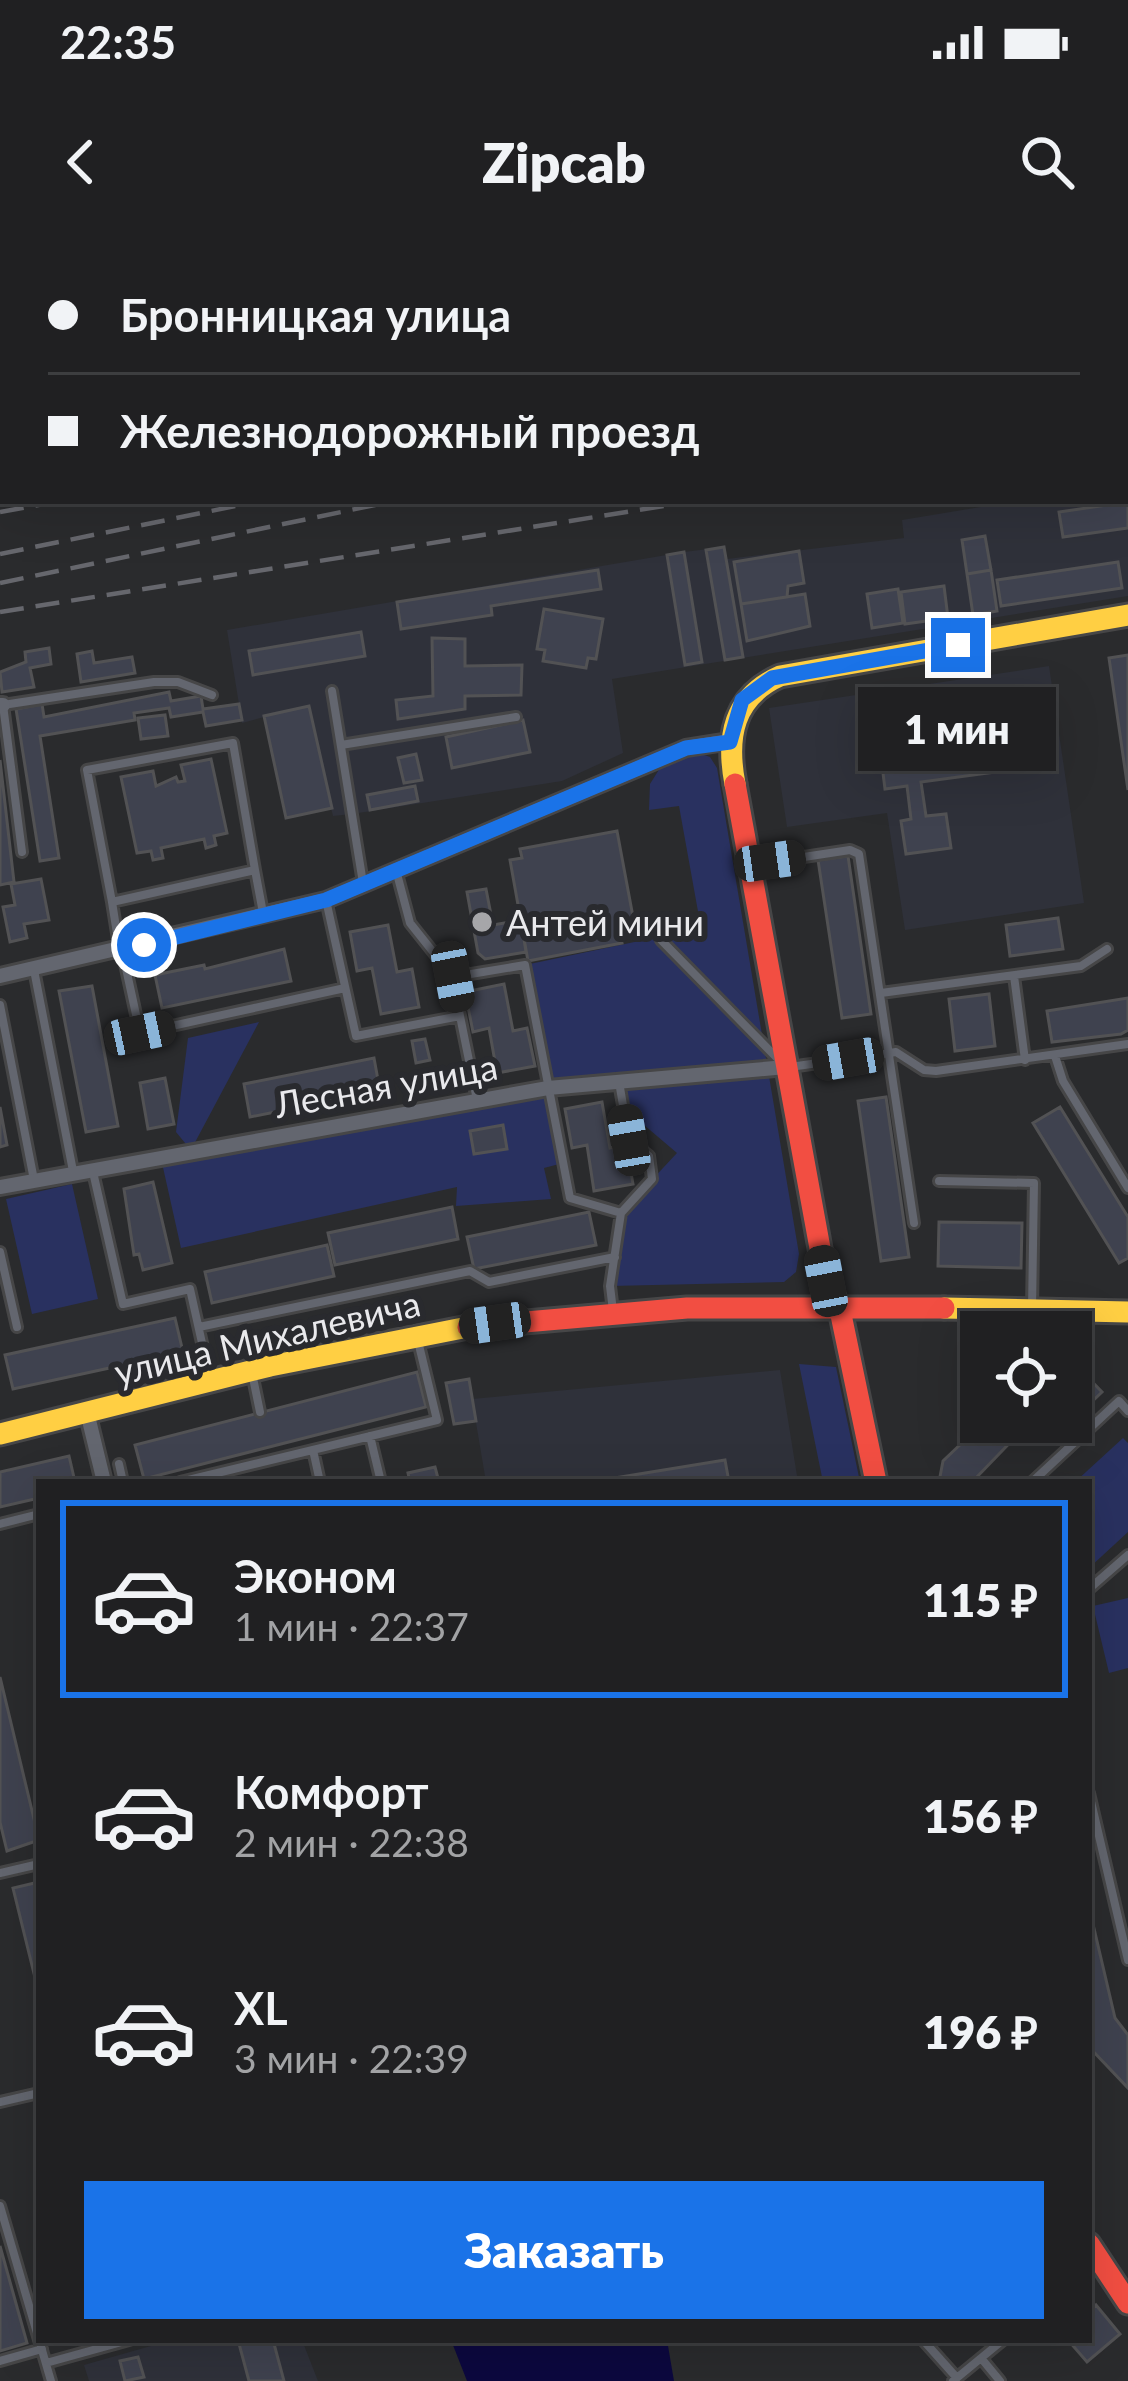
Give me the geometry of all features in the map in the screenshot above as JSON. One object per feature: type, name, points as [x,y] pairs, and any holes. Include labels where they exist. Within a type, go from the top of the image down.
[{"type":"main road","points":[[875,1479],[840,1310],[826,1281],[786,1067],[730,742],[734,714],[756,688],[788,674],[1128,616]]},
{"type":"main road","name":"улица Михалевича","points":[[0,1434],[251,1371],[417,1336],[613,1312],[1031,1311]]},
{"type":"main road","name":"улица Михалевича","points":[[1092,1312],[1128,1312]]},
{"type":"main road","points":[[1092,2258],[1127,2300]]},
{"type":"street","points":[[0,976],[326,900],[686,748],[730,742]]},
{"type":"street","name":"Лесная улица","points":[[0,1187],[548,1088],[786,1067]]},
{"type":"street","points":[[87,1412],[103,1479]]},
{"type":"lane","points":[[22,852],[2,705],[164,681],[212,695]]},
{"type":"lane","points":[[332,691],[364,884]]},
{"type":"lane","points":[[341,745],[516,717]]},
{"type":"lane","points":[[264,915],[233,743],[87,770],[140,1033],[345,988]]},
{"type":"lane","points":[[749,865],[857,851],[914,1223]]},
{"type":"lane","points":[[112,902],[255,869]]},
{"type":"lane","points":[[396,870],[410,922],[453,977],[477,1100]]},
{"type":"lane","points":[[326,900],[356,1036],[460,1016]]},
{"type":"lane","points":[[662,940],[786,1067],[890,1052],[929,1071],[1128,1044]]},
{"type":"lane","points":[[881,993],[1081,966],[1107,949]]},
{"type":"lane","points":[[453,977],[526,964],[570,1198],[621,1213]]},
{"type":"lane","points":[[34,970],[73,1171]]},
{"type":"lane","points":[[1014,976],[1025,1060]]},
{"type":"lane","points":[[0,1005],[34,1180]]},
{"type":"lane","points":[[1055,1056],[1063,1081],[1128,1188]]},
{"type":"lane","points":[[613,1312],[621,1213],[652,1179],[649,1156],[629,1140],[619,1082]]},
{"type":"lane","points":[[92,1167],[122,1304],[190,1289],[211,1381]]},
{"type":"lane","points":[[940,1181],[1034,1183],[1031,1311]]},
{"type":"lane","points":[[0,1252],[16,1328]]},
{"type":"lane","points":[[199,1327],[470,1271],[489,1282],[615,1257]]},
{"type":"lane","points":[[193,1479],[437,1420],[417,1336]]},
{"type":"lane","points":[[251,1371],[260,1412]]},
{"type":"lane","points":[[1035,1479],[1119,1401],[1128,1411]]},
{"type":"lane","points":[[370,1436],[380,1479]]},
{"type":"lane","points":[[269,1445],[272,1460]]},
{"type":"lane","points":[[313,1450],[319,1479]]},
{"type":"lane","points":[[119,1464],[122,1479]]},
{"type":"lane","points":[[0,1523],[36,1515]]},
{"type":"lane","points":[[1092,1586],[1128,1555]]},
{"type":"lane","points":[[1092,1805],[1128,1960]]},
{"type":"lane","points":[[0,1873],[36,1865]]},
{"type":"lane","points":[[0,2102],[36,2094]]},
{"type":"lane","points":[[0,2206],[36,2329]]},
{"type":"lane","points":[[40,2343],[51,2381]]},
{"type":"lane","points":[[46,2363],[118,2343]]},
{"type":"lane","points":[[925,2343],[955,2379],[999,2343]]},
{"type":"lane","points":[[0,2361],[42,2349]]},
{"type":"lane","points":[[981,2358],[1000,2381]]},
{"type":"shaded area","points":[[999,504],[1128,504],[1128,596],[612,679],[623,753],[562,781],[352,814],[333,816],[331,808],[286,818],[264,717],[242,723],[227,630],[684,552],[724,547],[727,559],[904,538],[902,520]]},
{"type":"shaded area","points":[[1049,666],[1084,903],[905,930],[887,813],[787,827],[769,708]]},
{"type":"shaded area","points":[[696,752],[710,757],[717,768],[799,1254],[796,1272],[784,1282],[610,1286],[621,1213],[677,1153],[624,1108],[619,1082],[548,1088],[563,1163],[544,1168],[551,1199],[456,1206],[457,1187],[181,1248],[160,1154],[190,1149],[176,1132],[188,1038],[259,1022],[192,1148],[547,1088],[525,965],[701,928],[679,806],[649,810],[650,784],[660,768]],"holes":[[[502,1125],[506,1148],[475,1154],[471,1130]]]},
{"type":"shaded area","points":[[72,1184],[98,1299],[32,1314],[6,1199]]},
{"type":"shaded area","points":[[799,1364],[836,1367],[859,1479],[822,1479]]},
{"type":"shaded area","points":[[780,1370],[798,1479],[485,1479],[472,1399]]},
{"type":"shaded area","points":[[1123,1438],[1128,1443],[1128,1532],[1092,1565],[1092,1479],[1078,1479]]},
{"type":"shaded area","points":[[1128,1598],[1128,1668],[1109,1673],[1093,1606]]},
{"type":"shaded area","points":[[161,2343],[303,2343],[318,2381],[89,2381],[84,2365]]},
{"type":"shaded area","points":[[452,2343],[668,2343],[674,2381],[467,2381]]},
{"type":"building","points":[[1128,504],[1128,528],[1063,537],[1059,512]]},
{"type":"building","points":[[985,536],[991,570],[967,574],[962,540]]},
{"type":"building","points":[[724,547],[743,657],[725,660],[706,550]]},
{"type":"building","points":[[799,551],[804,583],[788,586],[787,597],[741,604],[734,562]]},
{"type":"building","points":[[684,552],[702,662],[685,665],[667,555]]},
{"type":"building","points":[[1118,562],[1122,588],[1001,606],[997,580]]},
{"type":"building","points":[[598,570],[601,589],[491,606],[492,615],[401,629],[397,602]]},
{"type":"building","points":[[991,570],[997,611],[973,615],[967,574]]},
{"type":"building","points":[[944,586],[948,618],[905,624],[901,592]]},
{"type":"building","points":[[898,589],[903,623],[872,628],[867,594]]},
{"type":"building","points":[[805,594],[810,626],[747,641],[741,604]]},
{"type":"building","points":[[544,609],[603,619],[596,659],[588,658],[586,668],[543,661],[545,650],[537,649]]},
{"type":"building","points":[[361,632],[365,656],[253,675],[249,651]]},
{"type":"building","points":[[432,638],[465,639],[465,666],[522,665],[521,695],[465,696],[465,709],[398,719],[396,700],[433,696]]},
{"type":"building","points":[[49,648],[51,664],[30,668],[34,687],[2,692],[0,672],[26,662],[25,652]]},
{"type":"building","points":[[92,651],[94,663],[132,657],[135,673],[81,682],[77,654]]},
{"type":"building","points":[[1128,655],[1128,790],[1109,658]]},
{"type":"building","points":[[169,692],[171,701],[201,696],[203,709],[239,704],[242,720],[206,726],[203,712],[171,717],[169,708],[134,713],[135,720],[40,736],[59,858],[40,861],[16,709],[42,704],[44,717]]},
{"type":"building","points":[[309,706],[332,808],[286,818],[264,716]]},
{"type":"building","points":[[165,715],[168,736],[141,739],[138,718]]},
{"type":"building","points":[[523,720],[530,752],[452,768],[446,737]]},
{"type":"building","points":[[1014,739],[1018,769],[921,782],[926,816],[946,814],[951,848],[906,854],[901,821],[911,819],[907,786],[885,789],[881,757]]},
{"type":"building","points":[[416,754],[422,780],[404,783],[398,758]]},
{"type":"building","points":[[211,759],[227,833],[214,836],[216,845],[206,848],[204,839],[161,848],[163,858],[153,860],[151,851],[137,853],[121,777],[153,771],[156,786],[176,777],[178,782],[185,781],[181,765]]},
{"type":"building","points":[[0,760],[14,882],[0,885]]},
{"type":"building","points":[[415,786],[418,801],[370,810],[367,795]]},
{"type":"building","points":[[617,831],[636,933],[620,935],[622,943],[528,961],[510,860],[522,858],[520,849]]},
{"type":"building","points":[[848,856],[871,1014],[842,1018],[818,860]]},
{"type":"building","points":[[41,879],[49,920],[24,924],[27,938],[10,942],[3,907],[15,905],[11,884]]},
{"type":"building","name":"Антей мини","points":[[486,889],[493,925],[521,920],[526,952],[485,959],[478,953],[467,892]]},
{"type":"building","points":[[1058,918],[1063,949],[1010,956],[1006,925]]},
{"type":"building","points":[[388,925],[397,972],[412,969],[419,1007],[381,1014],[372,968],[357,971],[350,932]]},
{"type":"building","points":[[284,949],[291,981],[162,1008],[155,975],[204,965],[205,969]]},
{"type":"building","points":[[504,984],[513,1031],[527,1028],[535,1066],[497,1073],[489,1028],[473,1032],[465,992]]},
{"type":"building","points":[[92,986],[118,1126],[86,1132],[59,991]]},
{"type":"building","points":[[989,994],[995,1046],[955,1051],[949,999]]},
{"type":"building","points":[[1128,998],[1128,1030],[1052,1042],[1047,1011]]},
{"type":"building","points":[[425,1039],[430,1060],[416,1063],[412,1041]]},
{"type":"building","points":[[374,1058],[380,1091],[250,1117],[244,1084]]},
{"type":"building","points":[[165,1078],[174,1124],[148,1129],[140,1083]]},
{"type":"building","points":[[886,1097],[909,1257],[881,1261],[858,1101]]},
{"type":"building","points":[[602,1102],[610,1148],[626,1145],[633,1184],[594,1191],[587,1145],[572,1148],[565,1109]]},
{"type":"building","points":[[0,1107],[7,1145],[0,1147]]},
{"type":"building","points":[[1060,1107],[1128,1217],[1128,1258],[1119,1263],[1033,1123]]},
{"type":"building","points":[[503,1125],[507,1149],[474,1154],[470,1131]]},
{"type":"building","points":[[153,1182],[172,1263],[143,1270],[139,1254],[134,1255],[124,1189]]},
{"type":"building","points":[[452,1207],[458,1239],[335,1265],[328,1233]]},
{"type":"building","points":[[589,1212],[596,1245],[474,1269],[467,1237]]},
{"type":"building","points":[[939,1222],[1022,1223],[1021,1268],[938,1266]]},
{"type":"building","points":[[327,1245],[334,1276],[212,1303],[205,1272]]},
{"type":"building","points":[[175,1318],[183,1352],[13,1389],[5,1355]]},
{"type":"building","points":[[417,1372],[426,1407],[144,1479],[135,1445]]},
{"type":"building","points":[[469,1379],[476,1421],[454,1424],[446,1383]]},
{"type":"building","points":[[1092,1382],[1102,1392],[1092,1402]]},
{"type":"building","points":[[962,1443],[1010,1443],[975,1479],[940,1479],[943,1461]]},
{"type":"building","points":[[69,1456],[74,1479],[36,1479],[36,1499],[0,1507],[0,1472]]},
{"type":"building","points":[[725,1460],[728,1479],[608,1479]]},
{"type":"building","points":[[435,1467],[438,1479],[409,1479],[408,1473]]},
{"type":"building","points":[[0,1677],[36,1841],[7,1851],[0,1822]]},
{"type":"building","points":[[36,1883],[36,1982],[13,1888]]},
{"type":"building","points":[[1092,1920],[1115,2018],[1128,2035],[1128,2088],[1092,2050]]},
{"type":"building","points":[[0,2246],[27,2343],[0,2351]]},
{"type":"building","points":[[1096,2305],[1120,2334],[1087,2362],[1071,2343],[1092,2343],[1092,2308]]},
{"type":"building","points":[[239,2343],[274,2343],[284,2381],[249,2381]]},
{"type":"building","points":[[138,2357],[144,2377],[125,2381],[120,2361]]},
{"type":"railway","points":[[0,512],[44,504]]},
{"type":"railway","points":[[0,554],[245,504]]},
{"type":"railway","points":[[0,583],[380,504]]},
{"type":"railway","points":[[0,612],[676,504]]},
{"type":"traffic: slow","points":[[735,784],[736,720],[752,695],[780,676],[1128,615]]},
{"type":"traffic: slow","points":[[944,1308],[1128,1312]]},
{"type":"traffic: slow","points":[[0,1434],[270,1366],[468,1327]]},
{"type":"traffic: jam","points":[[735,784],[826,1281],[840,1310],[875,1479]]},
{"type":"traffic: jam","points":[[468,1327],[687,1308],[944,1308]]},
{"type":"traffic: jam","points":[[1092,2249],[1128,2303]]},
{"type":"place","name":"Антей мини","points":[[482,922]]},
{"type":"route","points":[[144,945],[326,900],[686,748],[730,742],[732,720],[742,700],[772,678],[958,645]]}]
